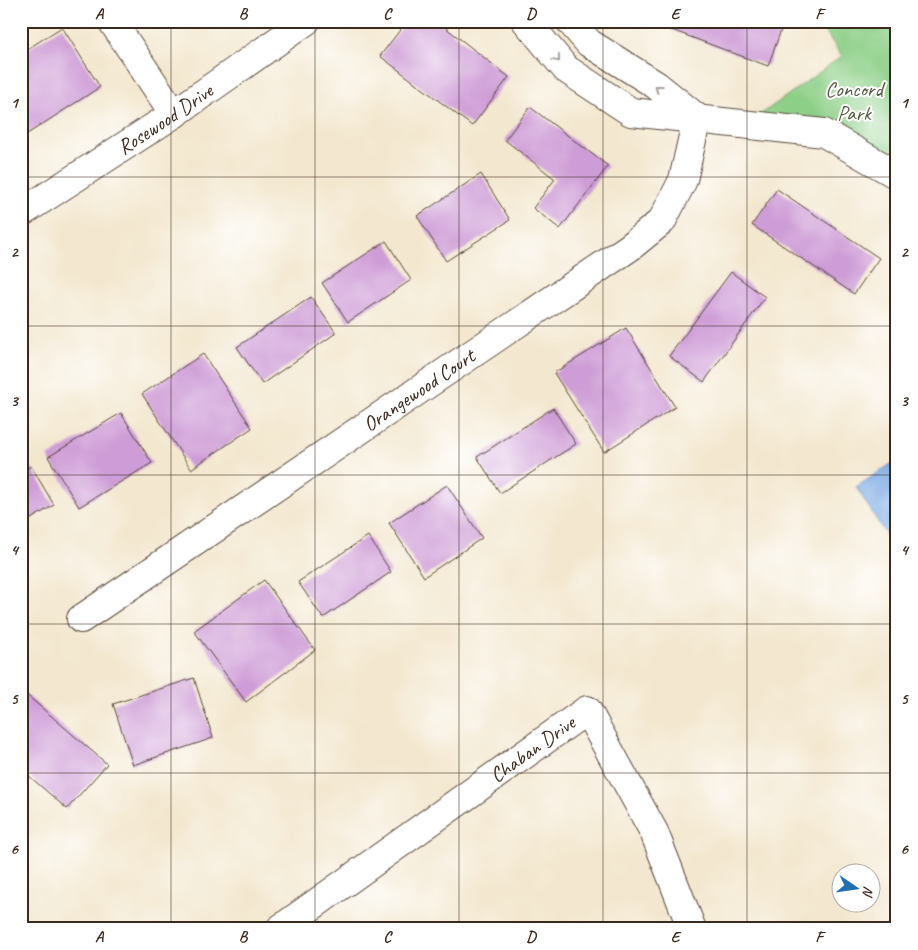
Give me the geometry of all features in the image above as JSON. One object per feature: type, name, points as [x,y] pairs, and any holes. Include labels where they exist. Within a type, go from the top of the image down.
[{"type":"street","points":[[112,21],[174,114]]},
{"type":"street","name":"Rosewood Drive","points":[[21,212],[174,114],[306,21]]},
{"type":"street","points":[[526,21],[566,69],[631,112],[824,133],[897,175]]},
{"type":"street","points":[[570,21],[589,43],[656,85],[697,118]]},
{"type":"street","name":"Orangewood Court","points":[[81,619],[630,247],[662,221],[683,180],[697,118]]},
{"type":"street","name":"Chaban Drive","points":[[280,929],[588,710],[654,832],[692,929]]},
{"type":"green space","name":"Concord Park","points":[[818,21],[897,21],[897,175],[834,138],[749,123],[842,56]]},
{"type":"water","points":[[897,460],[897,532],[888,538],[856,487]]},
{"type":"building","points":[[407,21],[437,21],[509,77],[472,126],[380,56]]},
{"type":"building","points":[[663,21],[784,22],[768,66],[661,26]]},
{"type":"building","points":[[62,27],[100,87],[21,138],[21,53]]},
{"type":"building","points":[[530,107],[608,166],[560,229],[533,208],[555,179],[505,140]]},
{"type":"building","points":[[481,174],[510,220],[446,261],[417,216]]},
{"type":"building","points":[[777,189],[879,258],[854,294],[752,225]]},
{"type":"building","points":[[386,241],[411,280],[348,322],[322,283]]},
{"type":"building","points":[[731,272],[765,297],[704,382],[669,356]]},
{"type":"building","points":[[311,297],[336,333],[262,384],[237,347]]},
{"type":"building","points":[[626,328],[675,407],[604,452],[554,373]]},
{"type":"building","points":[[203,354],[252,428],[191,469],[142,394]]},
{"type":"building","points":[[553,408],[576,444],[500,493],[477,457]]},
{"type":"building","points":[[121,413],[152,463],[79,507],[48,457]]},
{"type":"building","points":[[31,466],[54,505],[21,525],[21,472]]},
{"type":"building","points":[[447,485],[482,538],[424,577],[389,523]]},
{"type":"building","points":[[368,536],[391,572],[323,618],[298,582]]},
{"type":"building","points":[[264,580],[315,650],[246,702],[194,631]]},
{"type":"building","points":[[194,678],[213,738],[133,765],[113,704]]},
{"type":"building","points":[[21,690],[107,764],[67,809],[21,769]]}]
